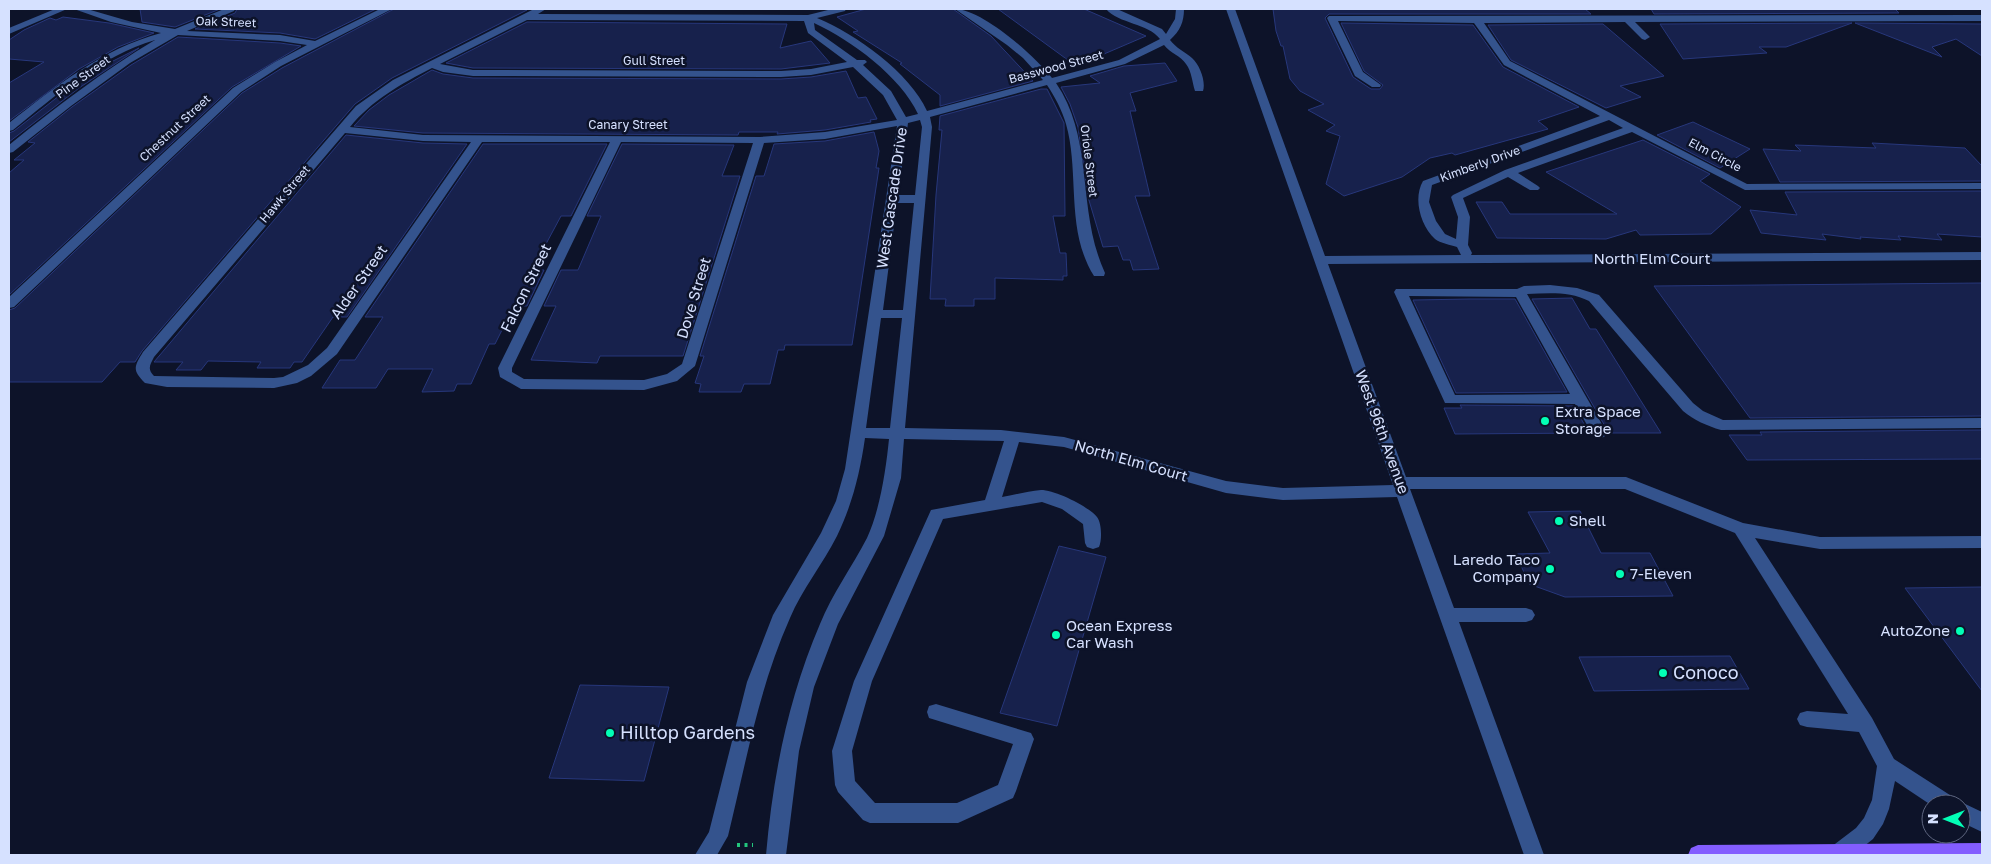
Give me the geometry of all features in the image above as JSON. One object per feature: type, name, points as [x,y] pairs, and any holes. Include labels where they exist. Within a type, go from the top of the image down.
[{"type":"main road","points":[[1698,855],[1982,853]]},
{"type":"street","points":[[9,31],[62,9]]},
{"type":"street","name":"Oak Street","points":[[79,9],[127,24],[176,32],[224,36],[278,37],[314,44]]},
{"type":"street","name":"Pine Street","points":[[9,150],[58,110],[104,77],[176,32],[231,9]]},
{"type":"street","name":"Chestnut Street","points":[[9,304],[221,103],[258,76],[314,44],[387,9]]},
{"type":"street","name":"Hawk Street","points":[[230,382],[156,381],[143,374],[142,366],[148,355],[360,108],[388,87],[540,9]]},
{"type":"street","points":[[524,17],[808,18],[842,9]]},
{"type":"street","name":"Oriole Street","points":[[959,9],[1013,43],[1038,66],[1050,81],[1061,100],[1071,125],[1083,230],[1088,253],[1098,273]]},
{"type":"street","points":[[1110,9],[1138,24],[1159,31],[1171,48],[1190,61],[1198,78],[1199,90]]},
{"type":"street","name":"Basswood Street","points":[[914,118],[1122,62],[1143,53],[1166,39],[1179,23],[1180,9]]},
{"type":"street","name":"West 96th Avenue","points":[[1230,9],[1534,855]]},
{"type":"street","name":"West Cascade Drive","points":[[705,855],[718,836],[756,682],[782,615],[829,535],[844,501],[854,469],[892,199],[914,118],[910,90],[893,71],[829,25],[808,18]]},
{"type":"street","name":"West Cascade Drive","points":[[776,855],[788,751],[805,687],[829,623],[876,536],[893,478],[927,127],[914,118],[856,64],[811,31],[808,18]]},
{"type":"street","points":[[1376,84],[1359,74],[1332,18],[1628,20],[1982,18]]},
{"type":"street","name":"Elm Circle","points":[[1477,20],[1508,63],[1745,187],[1982,186]]},
{"type":"street","points":[[1628,20],[1645,37]]},
{"type":"street","name":"Pine Street","points":[[9,128],[31,110],[91,68],[122,49],[142,40],[176,32]]},
{"type":"street","name":"Gull Street","points":[[432,64],[443,69],[473,73],[781,74],[811,72],[856,64],[876,58]]},
{"type":"street","points":[[31,110],[58,110]]},
{"type":"street","name":"Kimberly Drive","points":[[1610,116],[1427,183],[1423,202],[1430,221],[1440,237],[1462,245],[1464,216],[1457,197],[1508,172],[1633,128]]},
{"type":"street","name":"Canary Street","points":[[341,128],[404,136],[478,139],[760,140],[857,132],[914,118]]},
{"type":"street","name":"Falcon Street","points":[[591,385],[521,384],[506,374],[505,368],[618,138]]},
{"type":"street","name":"Alder Street","points":[[230,382],[286,381],[310,373],[321,364],[478,139]]},
{"type":"street","name":"Dove Street","points":[[591,385],[644,385],[660,382],[672,378],[688,366],[760,140]]},
{"type":"street","points":[[1508,172],[1534,188]]},
{"type":"street","points":[[892,199],[920,199]]},
{"type":"street","points":[[1462,245],[1470,260]]},
{"type":"street","name":"North Elm Court","points":[[1321,260],[1982,256]]},
{"type":"street","points":[[1579,399],[1450,400],[1401,292],[1520,293],[1524,290],[1580,292],[1594,298],[1688,407],[1698,415],[1721,425],[1982,423]]},
{"type":"street","points":[[1520,293],[1599,434]]},
{"type":"street","points":[[876,314],[909,314]]},
{"type":"street","name":"North Elm Court","points":[[858,433],[1013,436],[1064,442],[1226,487],[1283,494],[1402,487],[1626,483],[1741,529],[1820,543],[1982,542]]},
{"type":"street","points":[[990,506],[1013,436]]},
{"type":"street","points":[[936,712],[1024,739],[1006,791],[958,813],[870,813],[845,786],[842,751],[863,680],[937,514],[1042,496],[1068,505],[1091,521],[1093,543]]},
{"type":"street","points":[[1741,529],[1865,724],[1887,765],[1931,794]]},
{"type":"street","points":[[1447,615],[1526,615]]},
{"type":"street","points":[[1807,719],[1865,724]]},
{"type":"street","points":[[1838,854],[1867,832],[1878,814],[1884,791],[1887,765]]},
{"type":"path","points":[[734,845],[752,845]]},
{"type":"building","points":[[140,9],[220,9],[175,27],[142,22]]},
{"type":"building","points":[[237,9],[376,9],[315,39],[280,33],[195,29],[235,13]]},
{"type":"building","points":[[394,9],[527,10],[392,78],[355,104],[142,351],[135,362],[120,362],[102,382],[9,382],[9,310],[15,308],[242,93],[282,68]]},
{"type":"building","points":[[866,9],[953,9],[991,36],[1033,81],[940,106],[940,95],[900,64],[902,63],[853,32],[858,31],[837,17]]},
{"type":"building","points":[[998,9],[1084,9],[1146,36],[1076,66]]},
{"type":"building","points":[[1273,9],[1585,9],[1591,14],[1329,14],[1325,18],[1353,77],[1371,89],[1380,89],[1383,85],[1364,71],[1341,23],[1473,25],[1503,67],[1579,107],[1538,121],[1548,129],[1455,155],[1452,153],[1430,158],[1402,177],[1344,196],[1326,184],[1340,136],[1326,131],[1335,125],[1308,110],[1324,104],[1300,91],[1290,79],[1283,46],[1281,46],[1276,31]]},
{"type":"building","points":[[1651,9],[1895,9],[1899,13],[1654,14]]},
{"type":"building","points":[[63,17],[109,23],[154,33],[118,47],[79,69],[9,121],[9,83],[44,62],[9,59],[9,40],[24,30],[50,18],[56,20]]},
{"type":"building","points":[[527,22],[787,24],[780,48],[811,41],[830,63],[781,69],[473,68],[446,63]]},
{"type":"building","points":[[1852,23],[1786,47],[1759,47],[1767,53],[1683,59],[1660,24]]},
{"type":"building","points":[[1855,23],[1982,24],[1982,56],[1956,39],[1932,47],[1942,57]]},
{"type":"building","points":[[1603,24],[1664,76],[1620,86],[1641,97],[1606,108],[1511,60],[1488,25]]},
{"type":"building","points":[[178,37],[301,46],[232,87],[9,295],[9,173],[24,160],[14,160],[35,143],[28,142],[72,107],[131,65]]},
{"type":"building","points":[[139,48],[79,88],[9,142],[9,133],[64,92],[99,68]]},
{"type":"building","points":[[1165,63],[1177,81],[1130,93],[1136,111],[1130,111],[1150,196],[1135,196],[1159,269],[1133,270],[1130,260],[1123,260],[1118,246],[1103,247],[1088,197],[1078,127],[1070,104],[1061,87],[1100,83],[1090,76],[1124,66]]},
{"type":"building","points":[[432,70],[443,74],[473,78],[781,79],[811,77],[846,71],[858,98],[866,97],[877,119],[870,120],[871,122],[825,130],[777,134],[778,132],[739,132],[738,135],[423,133],[354,126],[369,110],[389,95]]},
{"type":"building","points":[[1047,89],[1064,123],[1065,216],[1053,216],[1060,253],[1066,253],[1067,276],[1063,276],[1063,280],[995,278],[995,299],[974,299],[974,306],[945,306],[946,299],[930,299],[942,130],[939,130],[940,116]]},
{"type":"building","points":[[1693,122],[1750,149],[1720,168],[1657,135]]},
{"type":"building","points":[[874,132],[879,151],[876,168],[879,168],[852,345],[785,345],[784,350],[778,350],[770,384],[744,384],[741,392],[699,392],[701,384],[695,383],[704,356],[700,356],[756,176],[764,176],[774,144],[825,141]]},
{"type":"building","points":[[346,135],[423,143],[467,144],[347,317],[333,317],[302,362],[294,362],[290,368],[257,368],[261,362],[208,361],[201,370],[176,370],[183,362],[154,362]]},
{"type":"building","points":[[1643,140],[1710,174],[1700,181],[1741,207],[1711,234],[1640,235],[1636,230],[1606,239],[1497,238],[1476,202],[1502,202],[1510,214],[1617,214],[1546,172]]},
{"type":"building","points":[[1872,143],[1965,148],[1982,166],[1982,181],[1780,182],[1763,149],[1801,151],[1795,145],[1876,148]]},
{"type":"building","points":[[483,144],[607,144],[571,216],[561,216],[532,270],[544,270],[527,306],[514,306],[495,344],[489,344],[471,384],[457,384],[454,391],[422,392],[433,369],[388,369],[376,388],[322,388],[340,360],[355,360],[383,317],[365,317]]},
{"type":"building","points":[[622,144],[734,145],[722,176],[740,176],[683,356],[600,356],[597,363],[531,360],[556,306],[544,306],[561,270],[578,270],[601,216],[587,216]]},
{"type":"building","points":[[1982,191],[1982,237],[1937,234],[1942,240],[1898,236],[1901,240],[1860,237],[1861,239],[1822,234],[1826,240],[1761,233],[1750,210],[1797,215],[1785,192]]},
{"type":"building","points":[[1982,283],[1982,416],[1750,418],[1654,286]]},
{"type":"building","points":[[1572,298],[1590,329],[1596,329],[1661,433],[1609,433],[1532,299]]},
{"type":"building","points":[[1515,299],[1567,392],[1456,393],[1413,300]]},
{"type":"building","points":[[1460,405],[1574,406],[1589,433],[1455,434],[1444,408],[1462,408]]},
{"type":"building","points":[[1982,430],[1982,459],[1747,460],[1729,435],[1762,435],[1760,432]]},
{"type":"building","points":[[1580,511],[1601,553],[1650,553],[1673,596],[1565,597],[1529,584],[1516,554],[1550,553],[1528,512]]},
{"type":"building","name":"Ocean Express Car Wash","points":[[1059,546],[1106,557],[1057,726],[1000,713]]},
{"type":"building","name":"AutoZone","points":[[1982,587],[1982,691],[1905,588]]},
{"type":"building","name":"Conoco","points":[[1730,656],[1749,689],[1594,691],[1579,657]]},
{"type":"building","name":"Hilltop Gardens","points":[[580,685],[669,687],[644,781],[549,778]]},
{"type":"place","name":"Extra Space Storage","points":[[1545,421]]},
{"type":"place","name":"Shell","points":[[1559,521]]},
{"type":"place","name":"Laredo Taco Company","points":[[1550,569]]},
{"type":"place","name":"7-Eleven","points":[[1620,574]]},
{"type":"place","name":"AutoZone","points":[[1960,631]]},
{"type":"place","name":"Ocean Express Car Wash","points":[[1056,635]]},
{"type":"place","name":"Conoco","points":[[1663,673]]},
{"type":"place","name":"Hilltop Gardens","points":[[610,733]]}]
